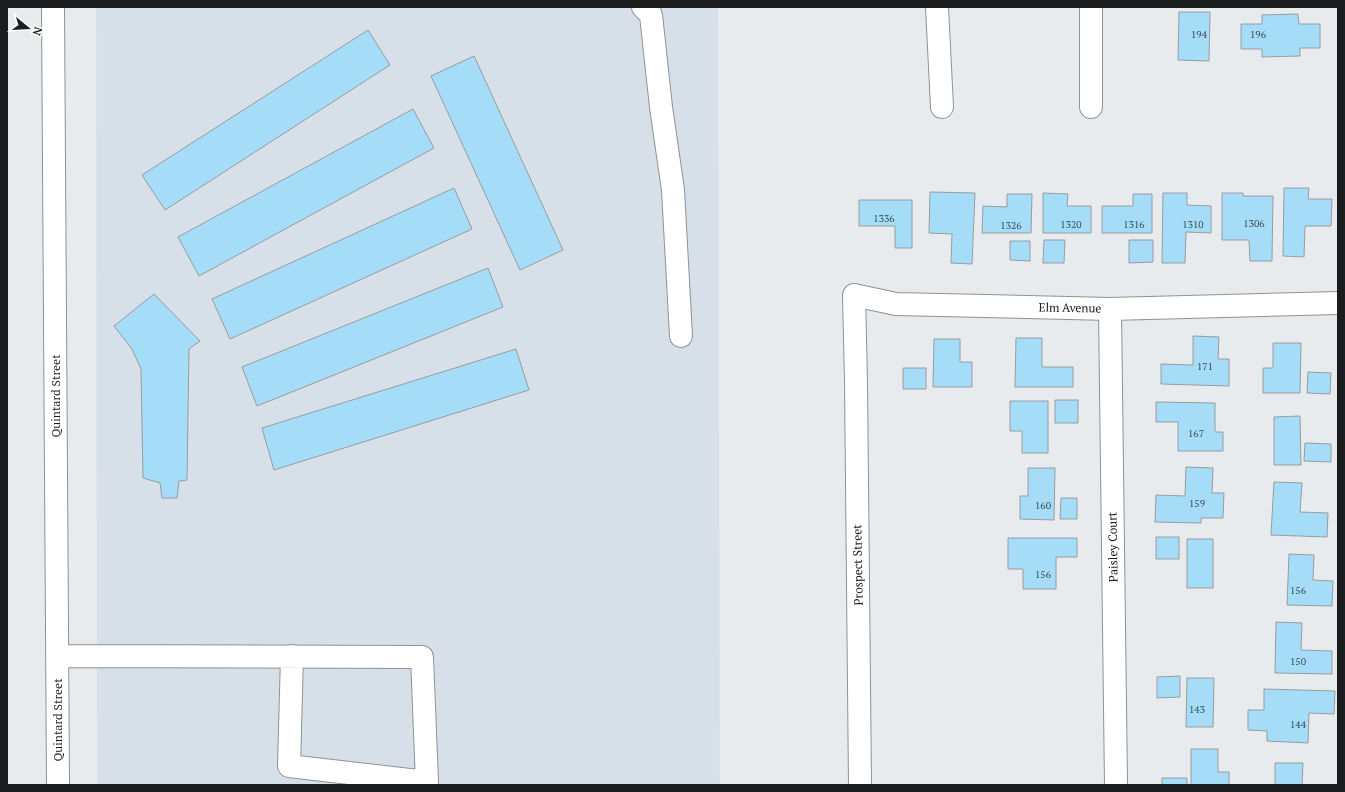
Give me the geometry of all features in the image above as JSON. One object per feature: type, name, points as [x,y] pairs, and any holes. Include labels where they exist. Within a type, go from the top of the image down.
[{"type":"street","name":"Quintard Street","points":[[53,7],[58,785]]},
{"type":"street","points":[[643,7],[651,15],[661,107],[673,190],[681,336]]},
{"type":"street","points":[[937,7],[942,107]]},
{"type":"street","points":[[1091,7],[1091,107]]},
{"type":"street","name":"Elm Avenue","points":[[856,346],[854,295],[896,304],[1110,309],[1338,303]]},
{"type":"street","name":"Paisley Court","points":[[1110,309],[1116,785]]},
{"type":"street","name":"Prospect Street","points":[[856,346],[860,785]]},
{"type":"street","points":[[57,656],[292,656],[422,657],[427,782],[289,766],[292,656]]},
{"type":"shaded area","points":[[96,7],[718,7],[720,785],[97,785]]},
{"type":"building","points":[[1179,12],[1210,12],[1209,61],[1178,60]]},
{"type":"building","points":[[1298,14],[1299,24],[1320,24],[1320,48],[1300,48],[1300,56],[1262,57],[1262,49],[1241,49],[1241,24],[1262,24],[1262,15]]},
{"type":"building","points":[[368,30],[390,65],[165,210],[142,175]]},
{"type":"building","points":[[474,56],[563,250],[520,270],[431,76]]},
{"type":"building","points":[[413,109],[434,148],[199,276],[178,237]]},
{"type":"building","points":[[454,188],[472,229],[230,339],[212,299]]},
{"type":"building","points":[[1284,188],[1309,188],[1308,199],[1332,199],[1331,226],[1305,226],[1304,257],[1283,256]]},
{"type":"building","points":[[930,192],[975,193],[972,264],[951,263],[952,234],[929,233]]},
{"type":"building","points":[[1043,193],[1068,194],[1067,206],[1091,206],[1091,233],[1043,233]]},
{"type":"building","points":[[1163,193],[1187,193],[1187,205],[1211,206],[1211,233],[1186,232],[1185,263],[1162,263]]},
{"type":"building","points":[[1222,193],[1243,193],[1243,196],[1273,196],[1272,261],[1250,261],[1249,240],[1222,240]]},
{"type":"building","points":[[1007,194],[1032,194],[1031,233],[982,233],[983,206],[1007,207]]},
{"type":"building","points":[[1133,194],[1152,194],[1152,233],[1102,233],[1102,206],[1133,206]]},
{"type":"building","points":[[859,200],[912,200],[912,248],[895,248],[895,226],[859,226]]},
{"type":"building","points":[[1044,240],[1065,240],[1064,263],[1043,263]]},
{"type":"building","points":[[1129,240],[1153,240],[1153,262],[1129,263]]},
{"type":"building","points":[[1010,241],[1030,241],[1030,261],[1010,260]]},
{"type":"building","points":[[488,268],[503,307],[257,406],[242,367]]},
{"type":"building","points":[[154,294],[200,341],[189,349],[187,480],[179,481],[177,498],[162,498],[160,483],[143,478],[141,369],[132,349],[114,326]]},
{"type":"building","points":[[1193,336],[1219,337],[1218,359],[1229,359],[1229,386],[1161,384],[1161,364],[1193,365]]},
{"type":"building","points":[[1016,338],[1042,338],[1042,367],[1073,367],[1073,387],[1015,387]]},
{"type":"building","points":[[934,339],[960,339],[960,362],[972,362],[972,387],[933,387]]},
{"type":"building","points":[[1273,343],[1301,343],[1300,393],[1263,393],[1263,368],[1273,368]]},
{"type":"building","points":[[516,349],[529,390],[274,470],[262,428]]},
{"type":"building","points":[[903,368],[926,368],[926,389],[903,389]]},
{"type":"building","points":[[1308,372],[1331,373],[1330,394],[1307,393]]},
{"type":"building","points":[[1055,400],[1078,400],[1078,423],[1055,423]]},
{"type":"building","points":[[1010,401],[1048,401],[1048,453],[1022,453],[1022,431],[1010,431]]},
{"type":"building","points":[[1156,402],[1215,403],[1215,432],[1223,432],[1223,451],[1178,451],[1178,422],[1156,422]]},
{"type":"building","points":[[1300,416],[1301,465],[1274,465],[1274,417]]},
{"type":"building","points":[[1305,443],[1331,444],[1331,462],[1304,461]]},
{"type":"building","points":[[1186,467],[1213,468],[1212,493],[1224,493],[1223,518],[1201,518],[1201,523],[1155,522],[1156,495],[1185,496]]},
{"type":"building","points":[[1028,468],[1055,468],[1054,520],[1020,519],[1020,496],[1028,496]]},
{"type":"building","points":[[1274,482],[1302,483],[1300,512],[1328,513],[1327,537],[1271,535]]},
{"type":"building","points":[[1061,498],[1077,498],[1077,519],[1060,519]]},
{"type":"building","points":[[1156,537],[1179,537],[1179,559],[1156,559]]},
{"type":"building","points":[[1008,538],[1077,538],[1077,557],[1056,557],[1056,589],[1023,589],[1023,569],[1008,569]]},
{"type":"building","points":[[1187,539],[1213,539],[1213,588],[1187,588]]},
{"type":"building","points":[[1289,554],[1314,555],[1313,580],[1333,581],[1332,606],[1287,605]]},
{"type":"building","points":[[1276,622],[1302,623],[1301,650],[1332,651],[1332,674],[1275,673]]},
{"type":"building","points":[[1180,676],[1180,697],[1157,698],[1157,677]]},
{"type":"building","points":[[1187,678],[1214,678],[1213,727],[1186,727]]},
{"type":"building","points":[[1264,689],[1335,691],[1334,714],[1309,713],[1308,743],[1267,741],[1267,731],[1248,730],[1248,710],[1264,710]]},
{"type":"building","points":[[1191,749],[1218,749],[1218,772],[1229,772],[1229,785],[1191,785]]},
{"type":"building","points":[[1275,763],[1303,763],[1302,785],[1275,785]]},
{"type":"building","points":[[1162,778],[1187,778],[1187,785],[1162,785]]}]
